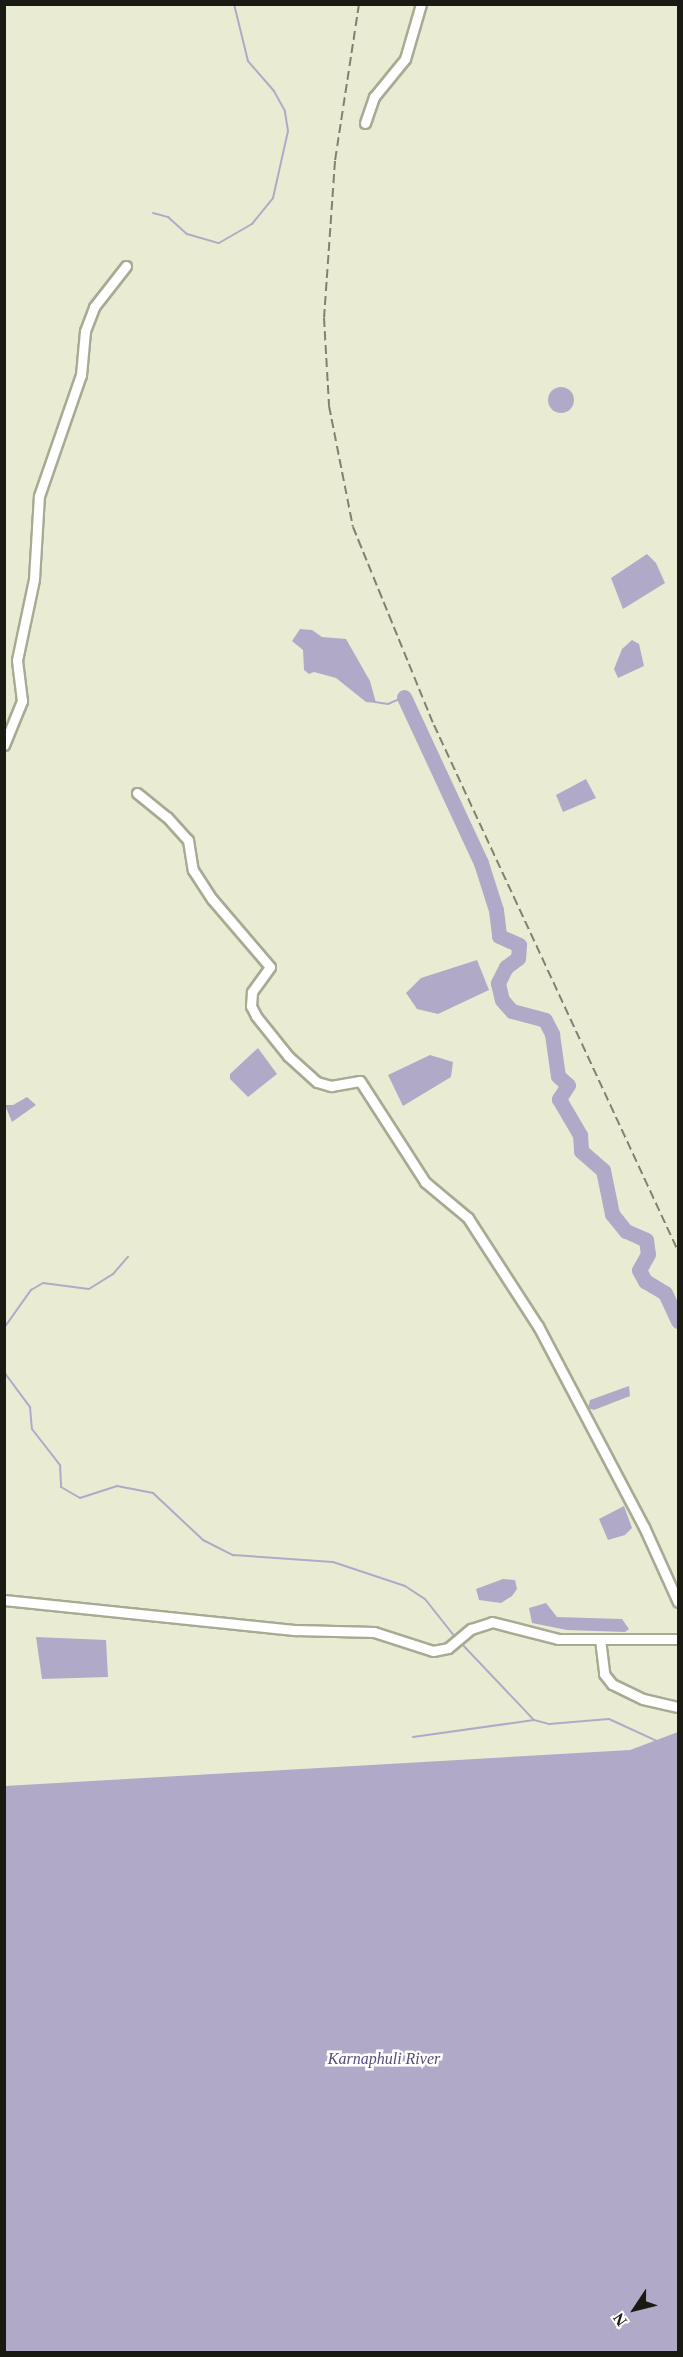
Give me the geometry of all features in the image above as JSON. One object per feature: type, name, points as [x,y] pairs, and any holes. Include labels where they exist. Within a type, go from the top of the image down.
[{"type":"street","points":[[365,123],[374,97],[388,85],[405,59],[422,4]]},
{"type":"street","points":[[4,745],[22,701],[16,660],[34,579],[39,496],[81,375],[85,331],[94,307],[126,266]]},
{"type":"street","points":[[137,793],[188,840],[194,870],[212,899],[270,967],[252,992],[251,1006],[256,1016],[288,1056],[317,1082],[331,1086],[360,1081],[425,1182],[468,1218],[538,1326],[644,1527],[678,1602]]},
{"type":"street","points":[[4,1600],[262,1627],[374,1632],[421,1649],[448,1648],[471,1629],[492,1622],[546,1637],[600,1640],[678,1639]]},
{"type":"street","points":[[600,1640],[604,1674],[612,1684],[643,1699],[678,1707]]},
{"type":"water","points":[[561,387],[570,391],[574,400],[570,409],[561,413],[552,409],[548,400],[552,391]]},
{"type":"water","points":[[647,554],[656,563],[665,583],[623,609],[611,578]]},
{"type":"water","points":[[300,629],[312,630],[322,637],[346,639],[370,681],[376,703],[366,702],[336,678],[314,672],[309,674],[304,670],[303,650],[292,641]]},
{"type":"water","points":[[632,640],[639,644],[644,666],[618,678],[614,669],[622,649]]},
{"type":"water","points":[[586,779],[596,798],[563,812],[556,795]]},
{"type":"water","points":[[477,960],[489,990],[438,1014],[417,1009],[406,993],[421,978]]},
{"type":"water","points":[[258,1048],[277,1074],[248,1097],[230,1079],[230,1074]]},
{"type":"water","points":[[430,1055],[453,1062],[451,1077],[403,1106],[388,1075]]},
{"type":"water","points":[[27,1097],[36,1105],[12,1122],[5,1105],[13,1105]]},
{"type":"water","points":[[629,1386],[630,1396],[594,1410],[588,1408],[590,1400]]},
{"type":"water","points":[[624,1506],[632,1528],[625,1535],[608,1540],[599,1519]]},
{"type":"water","points":[[503,1579],[515,1580],[517,1589],[512,1596],[501,1603],[479,1600],[476,1589]]},
{"type":"water","points":[[546,1603],[557,1617],[622,1619],[629,1629],[625,1632],[567,1630],[532,1623],[529,1608]]},
{"type":"water","points":[[36,1637],[106,1640],[108,1677],[42,1679]]},
{"type":"water","name":"Karnaphuli River","points":[[678,1732],[678,2352],[5,2352],[5,1786],[630,1750]]},
{"type":"waterway","points":[[153,213],[168,217],[187,234],[219,243],[252,224],[273,198],[288,131],[285,111],[274,91],[248,61],[234,4]]},
{"type":"waterway","points":[[375,702],[388,704],[404,697]]},
{"type":"waterway","points":[[404,697],[481,863],[496,910],[499,936],[519,945],[518,958],[506,967],[498,983],[502,1000],[512,1011],[545,1020],[552,1034],[558,1076],[568,1085],[559,1099],[580,1135],[581,1151],[603,1170],[612,1214],[626,1231],[646,1240],[648,1254],[639,1270],[645,1281],[665,1293],[678,1321]]},
{"type":"waterway","points":[[4,1328],[31,1290],[43,1283],[89,1289],[113,1274],[128,1257]]},
{"type":"waterway","points":[[4,1372],[30,1407],[32,1429],[60,1465],[61,1487],[80,1498],[117,1486],[153,1493],[203,1540],[233,1555],[333,1562],[405,1586],[425,1599],[455,1637]]},
{"type":"waterway","points":[[459,1641],[534,1720],[549,1724],[609,1719],[657,1741]]},
{"type":"waterway","points":[[413,1737],[534,1720]]},
{"type":"railway","points":[[359,4],[335,161],[324,318],[329,406],[353,527],[434,725],[678,1251]]}]
